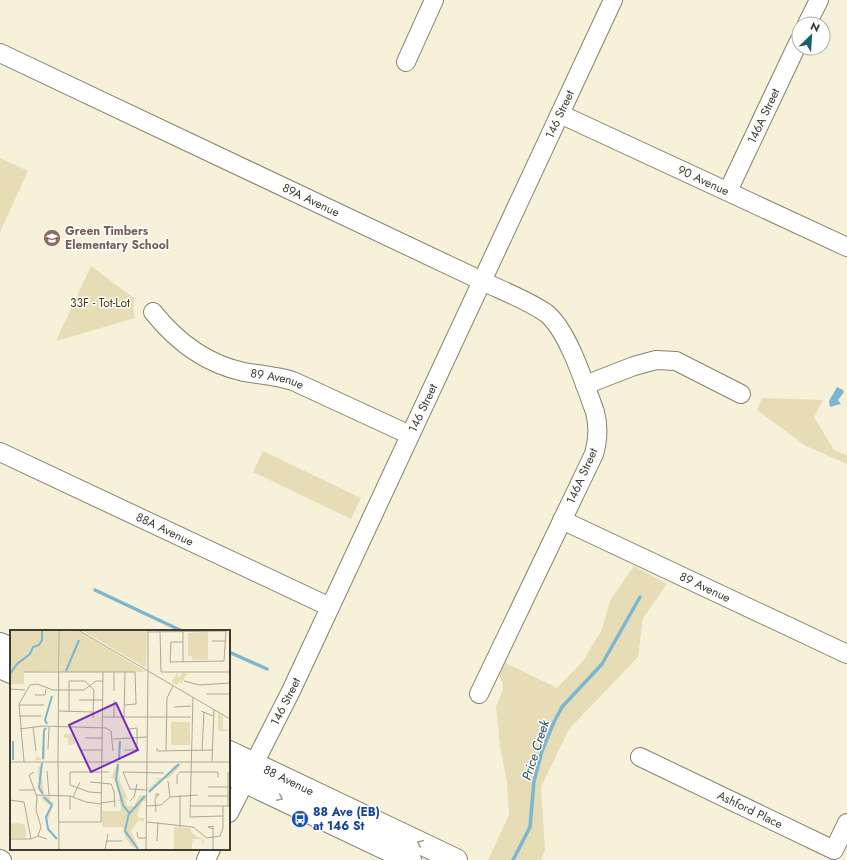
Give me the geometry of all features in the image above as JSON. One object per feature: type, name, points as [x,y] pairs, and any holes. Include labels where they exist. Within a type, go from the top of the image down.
[{"type":"main road","points":[[0,644],[10,649]]},
{"type":"main road","points":[[0,667],[10,672]]},
{"type":"main road","name":"88 Avenue","points":[[230,754],[243,773],[410,860]]},
{"type":"main road","name":"88 Avenue","points":[[243,773],[456,860]]},
{"type":"street","points":[[406,62],[434,0]]},
{"type":"street","name":"146 Street","points":[[230,810],[243,773],[330,607],[613,0]]},
{"type":"street","points":[[811,16],[819,0]]},
{"type":"street","name":"89A Avenue","points":[[0,53],[536,307],[554,322],[561,332],[585,385]]},
{"type":"street","name":"146A Street","points":[[728,190],[792,56]]},
{"type":"street","name":"90 Avenue","points":[[560,114],[728,190],[847,247]]},
{"type":"street","name":"89 Avenue","points":[[153,312],[176,338],[194,352],[211,361],[228,368],[277,376],[293,381],[410,436]]},
{"type":"street","points":[[585,385],[634,366],[656,360],[676,361],[741,394]]},
{"type":"street","name":"146A Street","points":[[479,694],[594,454],[597,443],[598,422],[585,385]]},
{"type":"street","name":"88A Avenue","points":[[0,452],[330,607]]},
{"type":"street","name":"89 Avenue","points":[[562,520],[847,654]]},
{"type":"street","name":"Ashford Place","points":[[640,757],[834,850],[847,823]]},
{"type":"street","points":[[206,860],[211,850]]},
{"type":"green space","points":[[0,158],[28,171],[0,232]]},
{"type":"green space","name":"33F - Tot-Lot","points":[[91,266],[135,299],[133,308],[135,318],[56,341]]},
{"type":"green space","points":[[762,398],[823,400],[814,417],[834,450],[847,455],[847,464],[806,446],[757,410]]},
{"type":"green space","points":[[263,451],[361,498],[351,519],[253,472]]},
{"type":"green space","points":[[634,566],[667,584],[643,618],[638,657],[569,729],[541,787],[545,850],[541,860],[488,860],[509,815],[507,782],[500,746],[496,707],[503,690],[502,681],[498,674],[504,662],[557,688],[583,661],[601,631],[611,599]]},
{"type":"water","points":[[837,387],[844,392],[838,400],[841,404],[830,407],[829,401]]},
{"type":"waterway","points":[[95,590],[180,630]]},
{"type":"waterway","name":"Price Creek","points":[[513,860],[530,827],[534,781],[542,751],[554,722],[562,707],[602,664],[640,597]]},
{"type":"waterway","points":[[230,652],[267,669]]},
{"type":"place","name":"Green Timbers Elementary School","points":[[52,238]]},
{"type":"place","name":"88 Ave (EB) at 146 St","points":[[300,819]]}]
